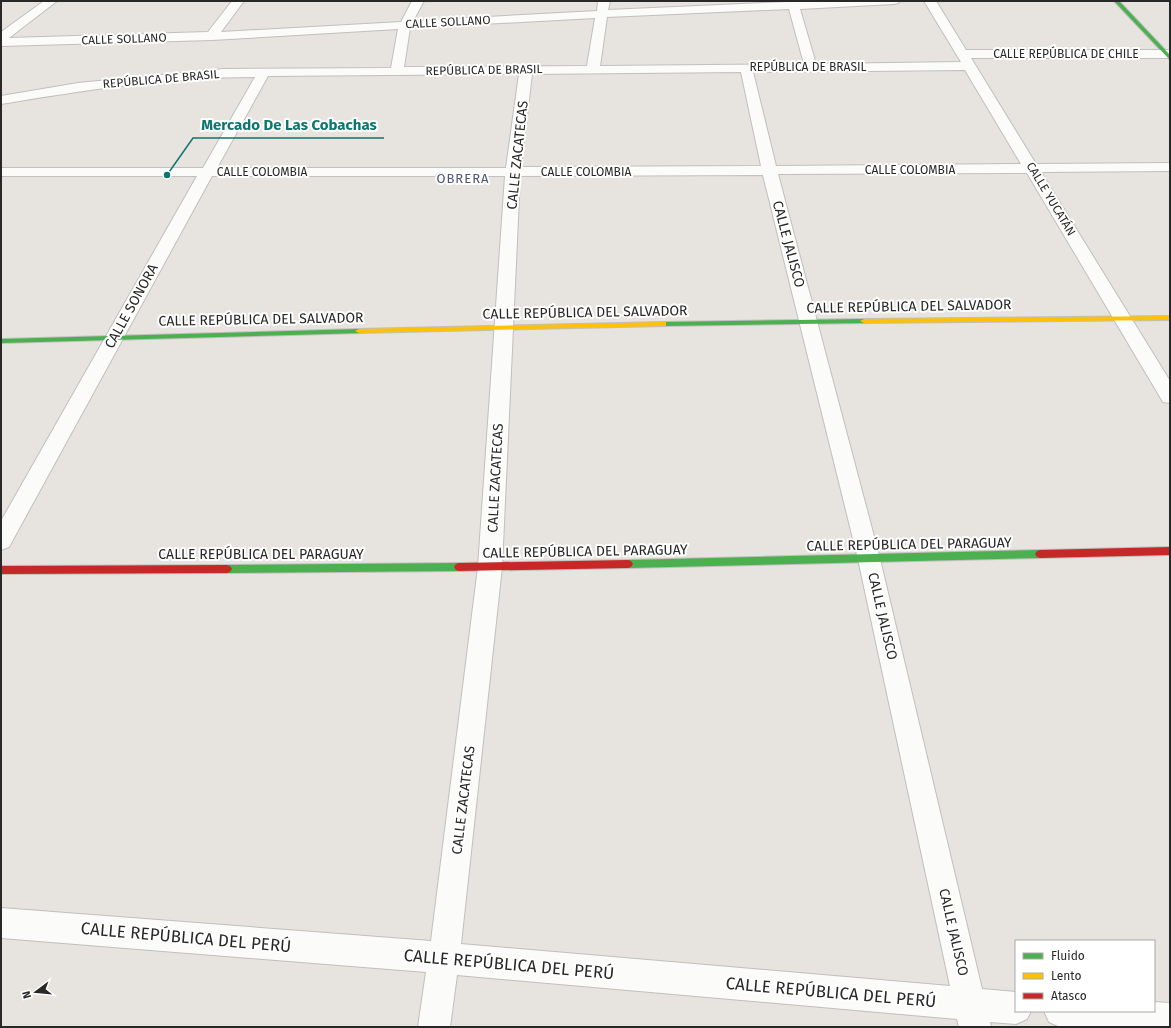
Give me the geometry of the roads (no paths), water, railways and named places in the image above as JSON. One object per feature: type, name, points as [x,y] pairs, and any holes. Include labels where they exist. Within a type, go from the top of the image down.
[{"type":"street","points":[[1,38],[51,1]]},
{"type":"street","points":[[212,36],[238,1]]},
{"type":"street","points":[[397,71],[405,25],[418,1]]},
{"type":"street","points":[[593,69],[604,1]]},
{"type":"street","name":"CALLE SOLLANO","points":[[1,42],[212,36],[792,3],[894,1]]},
{"type":"street","name":"CALLE YUCATÁN","points":[[930,1],[1170,397]]},
{"type":"street","points":[[1116,1],[1169,56]]},
{"type":"street","points":[[792,3],[811,67]]},
{"type":"street","name":"CALLE REPÚBLICA DE CHILE","points":[[966,60],[1169,56]]},
{"type":"street","name":"REPÚBLICA DE BRASIL","points":[[1,100],[78,87],[223,73],[811,67],[966,60]]},
{"type":"street","name":"CALLE JALISCO","points":[[746,68],[770,170],[870,559],[973,1016]]},
{"type":"street","name":"CALLE ZACATECAS","points":[[434,1027],[444,958],[490,567],[513,172],[526,70]]},
{"type":"street","name":"CALLE SONORA","points":[[1,541],[206,172],[264,72]]},
{"type":"street","name":"CALLE COLOMBIA","points":[[1,172],[513,172],[1170,167]]},
{"type":"street","name":"CALLE REPÚBLICA DEL SALVADOR","points":[[1,341],[504,327],[810,321],[1170,318]]},
{"type":"street","name":"CALLE REPÚBLICA DEL PARAGUAY","points":[[1,570],[490,567],[1170,551]]},
{"type":"street","name":"CALLE REPÚBLICA DEL PERÚ","points":[[1,923],[444,958],[973,1016],[1015,1008]]},
{"type":"street","points":[[1074,1012],[1170,1019]]},
{"type":"place","name":"Mercado De Las Cobachas","points":[[167,175]]},
{"type":"district","name":"OBRERA","points":[[463,178]]}]
